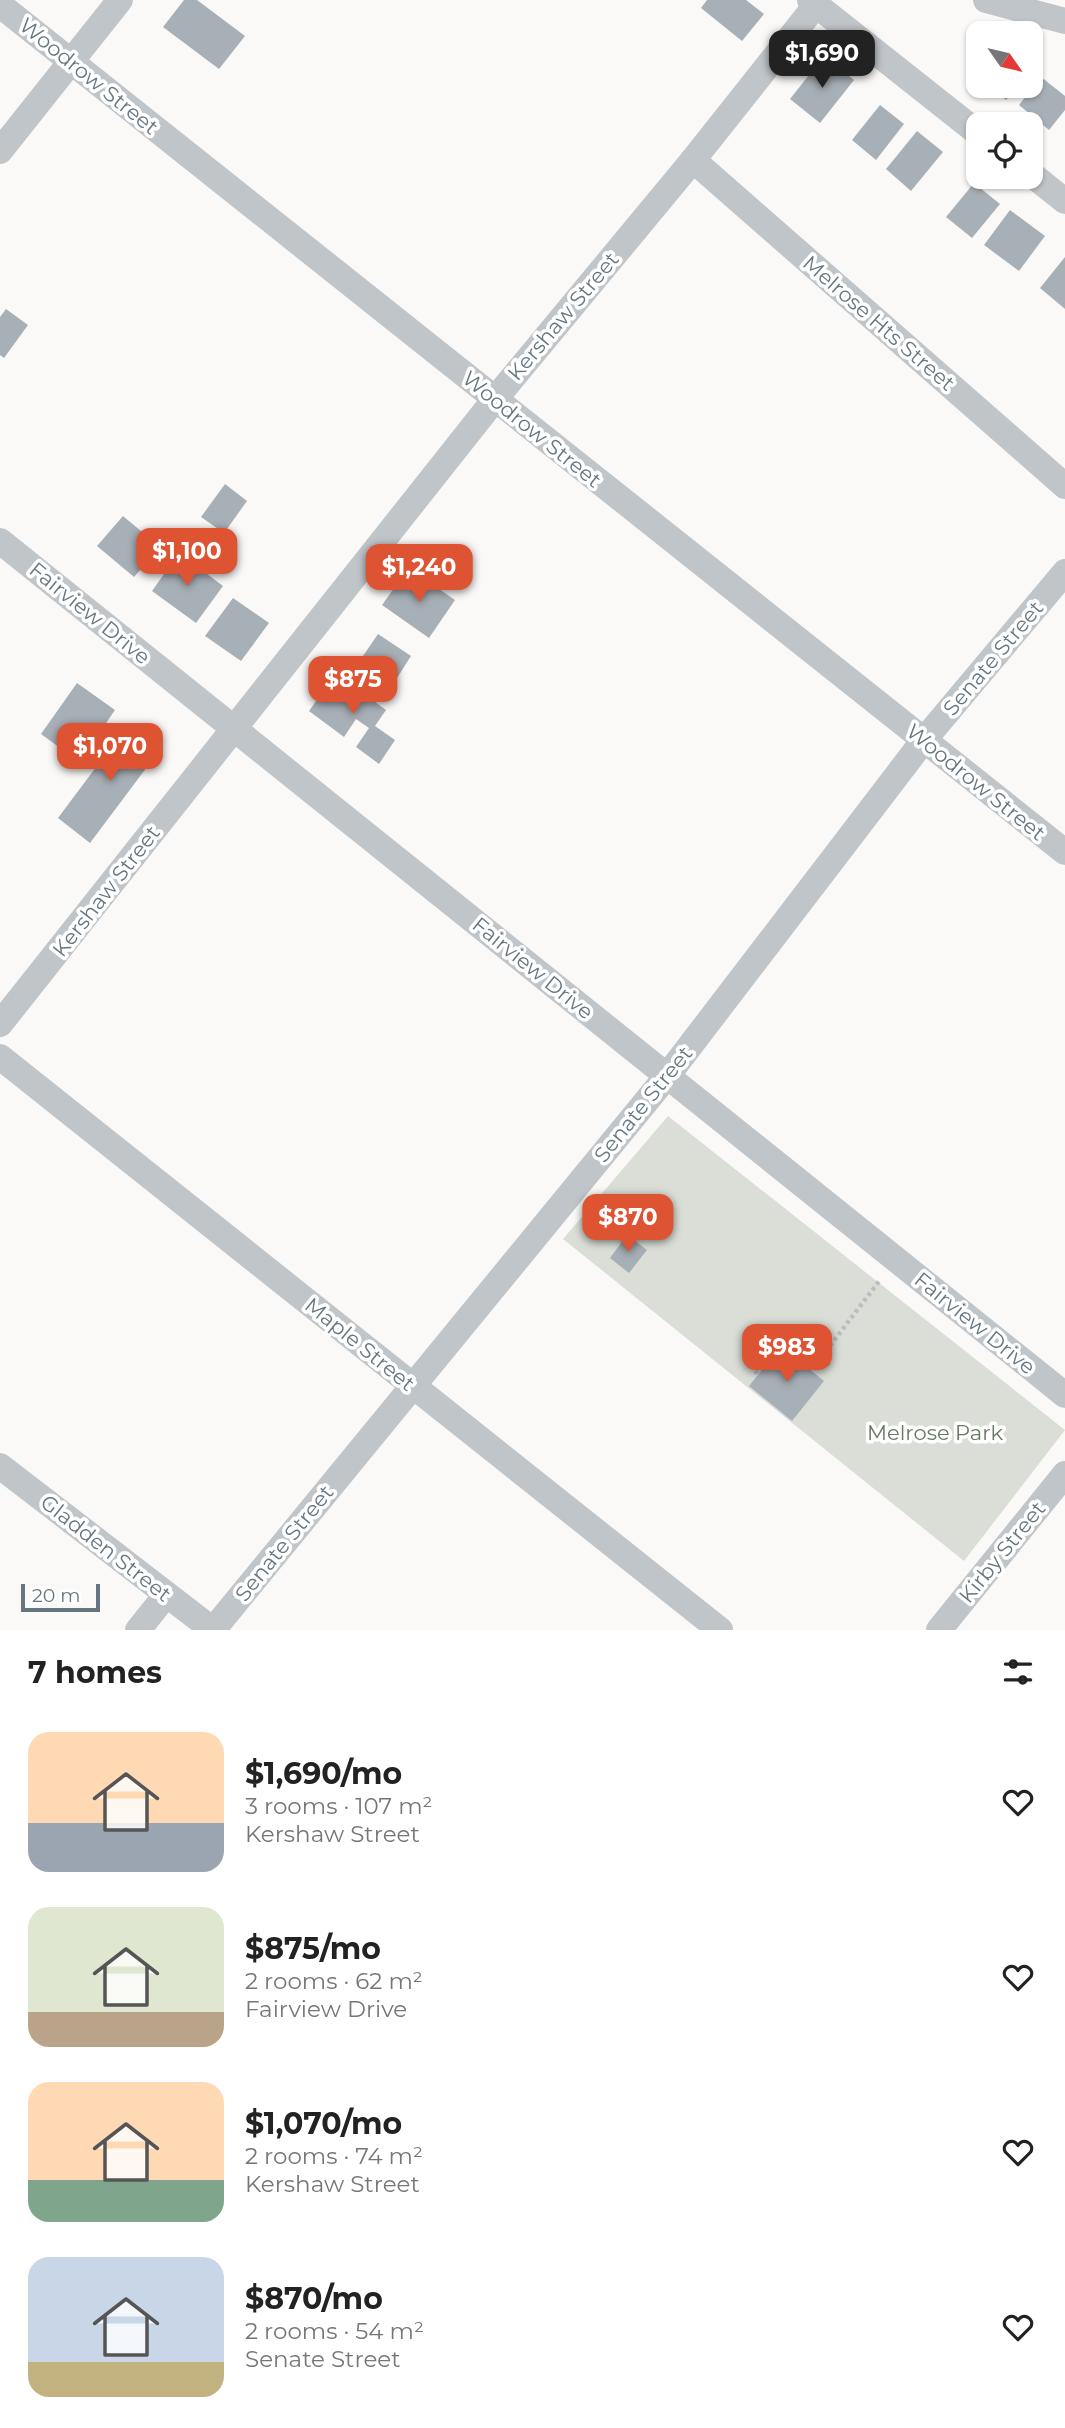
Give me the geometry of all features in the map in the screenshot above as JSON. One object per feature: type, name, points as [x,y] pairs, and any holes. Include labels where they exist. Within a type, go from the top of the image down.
[{"type":"street","points":[[0,151],[120,0]]},
{"type":"street","points":[[992,1],[1065,21]]},
{"type":"street","points":[[813,2],[966,123]]},
{"type":"street","name":"Kershaw Street","points":[[0,1024],[495,399],[694,160],[813,2]]},
{"type":"street","name":"Woodrow Street","points":[[0,5],[1065,852]]},
{"type":"street","name":"Melrose Hts Street","points":[[694,160],[1065,486]]},
{"type":"street","points":[[1043,184],[1065,201]]},
{"type":"street","name":"Fairview Drive","points":[[0,541],[1065,1395]]},
{"type":"street","name":"Senate Street","points":[[213,1630],[667,1076],[924,740],[1065,572]]},
{"type":"street","name":"Maple Street","points":[[0,1057],[720,1630]]},
{"type":"street","name":"Gladden Street","points":[[0,1466],[213,1630]]},
{"type":"street","name":"Kirby Street","points":[[939,1630],[1065,1474]]},
{"type":"street","points":[[138,1630],[166,1595]]},
{"type":"path","points":[[813,1368],[896,1259]]},
{"type":"path","points":[[757,1374],[751,1363],[780,1326],[831,1366]]},
{"type":"green space","name":"Melrose Park","points":[[668,1116],[1065,1430],[964,1561],[563,1239]]},
{"type":"building","points":[[184,0],[197,0],[245,36],[219,69],[163,27]]},
{"type":"building","points":[[707,0],[746,0],[764,14],[742,41],[701,8]]},
{"type":"building","points":[[824,56],[854,80],[820,123],[790,99]]},
{"type":"building","points":[[1043,79],[1065,96],[1065,110],[1049,130],[1043,125],[1043,112],[1027,112],[1019,105],[1024,98],[1043,98]]},
{"type":"building","points":[[880,105],[904,124],[876,160],[852,140]]},
{"type":"building","points":[[917,131],[943,152],[911,191],[886,169]]},
{"type":"building","points":[[969,189],[981,189],[1000,204],[972,238],[946,217]]},
{"type":"building","points":[[1010,210],[1045,236],[1019,271],[984,245]]},
{"type":"building","points":[[1065,257],[1065,309],[1040,288]]},
{"type":"building","points":[[6,309],[28,325],[4,358],[0,355],[0,317]]},
{"type":"building","points":[[225,484],[247,501],[224,533],[201,517]]},
{"type":"building","points":[[123,516],[160,547],[134,577],[97,546]]},
{"type":"building","points":[[179,553],[223,586],[196,623],[152,591]]},
{"type":"building","points":[[413,571],[455,600],[429,638],[382,605],[397,584],[401,587]]},
{"type":"building","points":[[233,598],[269,623],[241,661],[205,636]]},
{"type":"building","points":[[378,634],[411,656],[397,678],[363,656]]},
{"type":"building","points":[[336,673],[386,710],[375,726],[395,740],[379,764],[356,747],[369,728],[356,719],[344,737],[309,711]]},
{"type":"building","points":[[77,683],[115,710],[98,735],[93,731],[74,758],[41,734]]},
{"type":"building","points":[[129,723],[162,747],[90,843],[58,818]]},
{"type":"building","points":[[627,1235],[647,1250],[629,1273],[610,1258]]},
{"type":"building","points":[[781,1346],[824,1381],[792,1421],[749,1386]]}]
